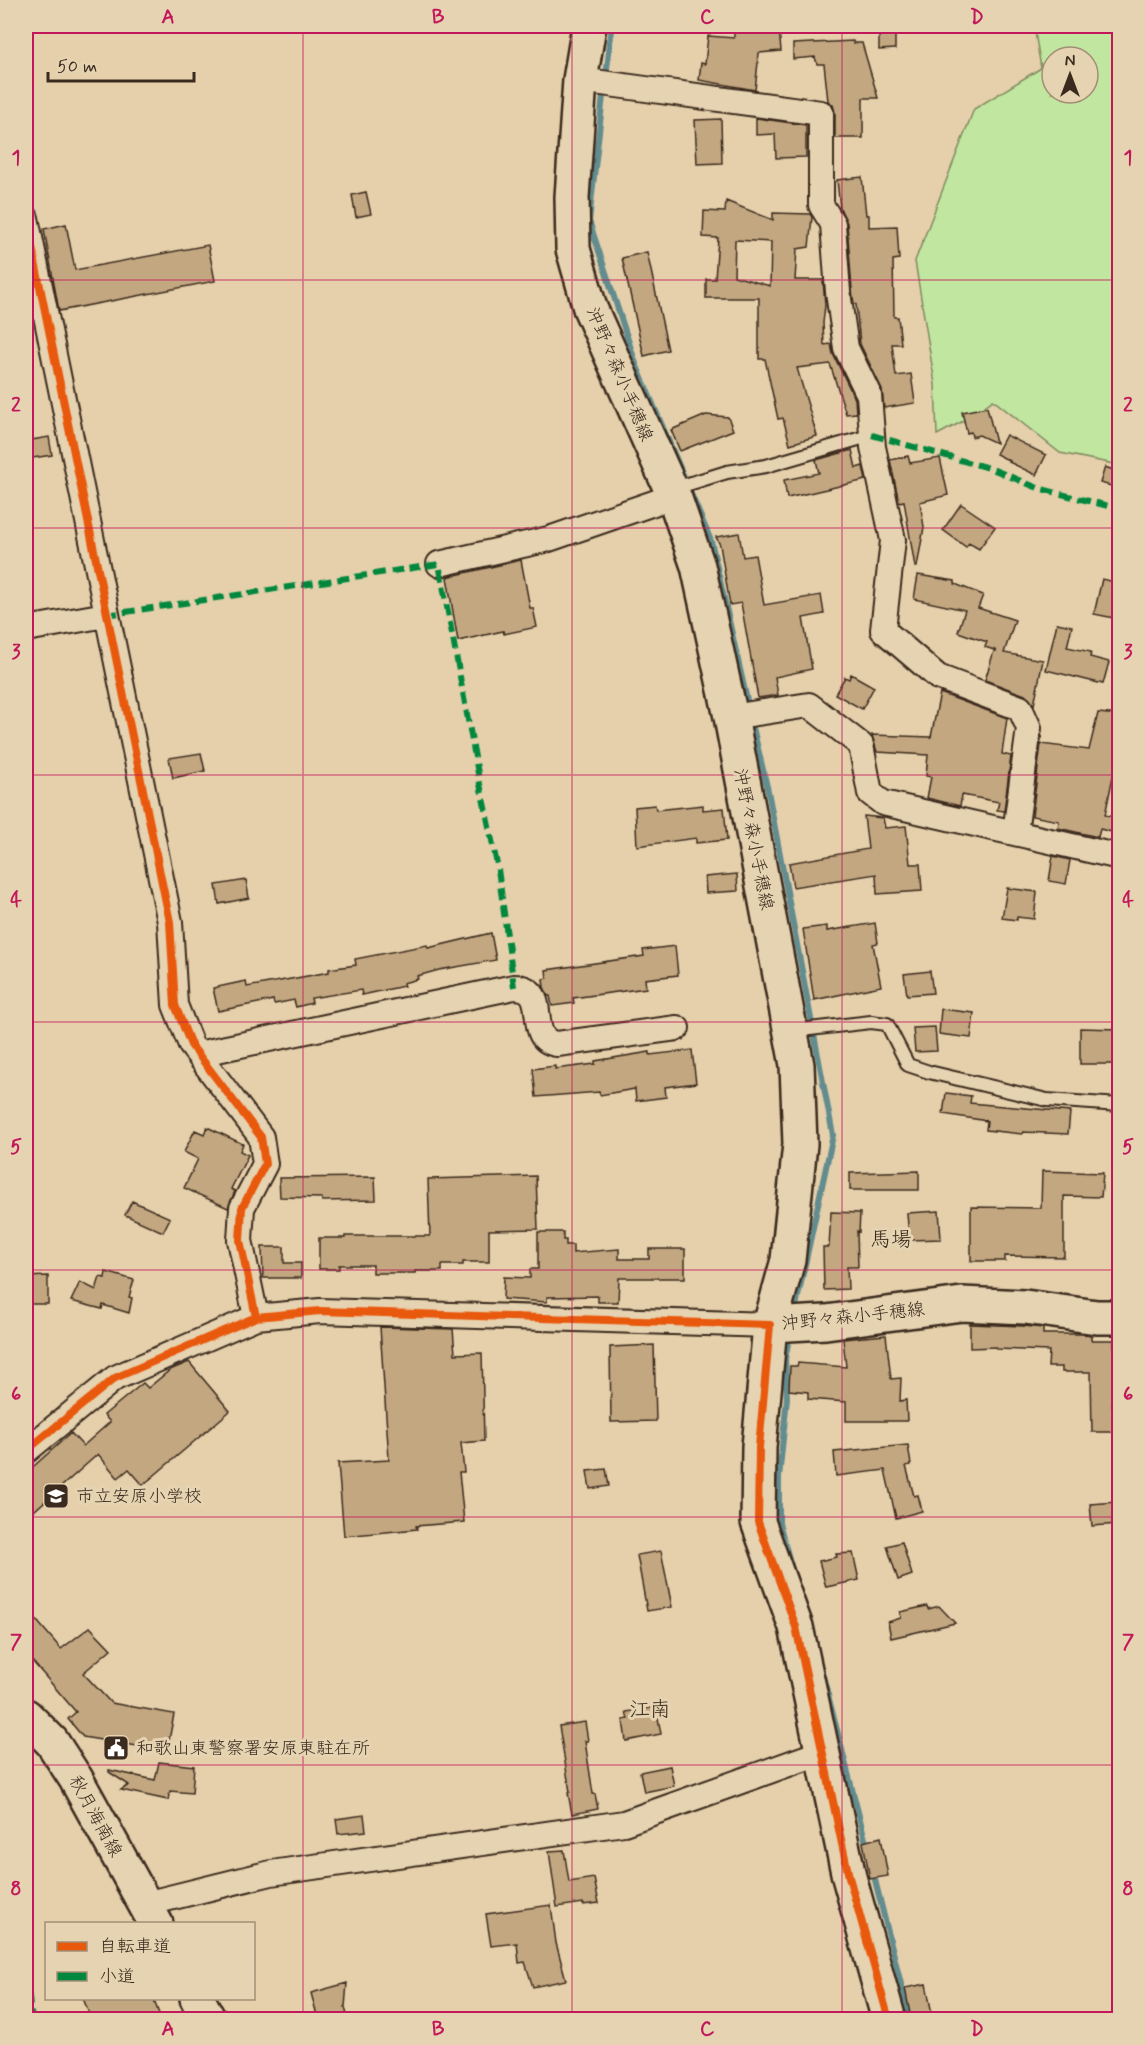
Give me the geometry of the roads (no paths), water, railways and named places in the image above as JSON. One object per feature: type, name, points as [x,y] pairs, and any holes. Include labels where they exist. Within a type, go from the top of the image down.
[{"type":"main road","name":"沖野々森小手穂線","points":[[589,26],[580,80],[572,197],[573,249],[590,308],[672,492],[698,566],[731,717],[797,1065],[800,1144],[788,1260],[770,1325],[826,1322],[962,1304],[1025,1307],[1097,1317],[1119,1317]]},
{"type":"main road","points":[[770,1325],[759,1448],[758,1522],[796,1627],[849,1877],[889,2019]]},
{"type":"main road","name":"秋月海南線","points":[[26,1716],[52,1742],[76,1779],[150,1914]]},
{"type":"main road","points":[[198,2000],[209,2019]]},
{"type":"street","points":[[580,80],[821,113],[821,205],[833,224],[838,292],[846,348],[869,395],[873,447],[893,540],[883,630],[938,677],[1020,708],[1029,728],[1015,833]]},
{"type":"street","points":[[26,218],[170,922],[175,1005],[191,1045],[261,1137],[265,1164],[242,1208],[240,1240],[256,1317]]},
{"type":"street","points":[[439,564],[549,539],[672,492]]},
{"type":"street","points":[[26,628],[106,615]]},
{"type":"street","points":[[731,717],[809,705],[861,745],[870,793],[883,803],[1119,857]]},
{"type":"street","points":[[198,1054],[514,987],[524,987],[531,993],[536,1004],[540,1030],[543,1038],[549,1043],[557,1044],[677,1028]]},
{"type":"street","points":[[26,1451],[116,1378],[256,1317],[320,1311],[770,1325]]},
{"type":"street","points":[[150,1914],[271,1873],[624,1823],[822,1752]]},
{"type":"lane","points":[[672,492],[727,472],[766,466],[872,435]]},
{"type":"lane","points":[[790,1031],[871,1022],[887,1024],[908,1065],[1047,1100],[1119,1106]]},
{"type":"waterway","points":[[606,77],[612,26]]},
{"type":"waterway","points":[[604,87],[589,221],[636,364],[711,541],[749,709]]},
{"type":"waterway","points":[[751,719],[768,791],[833,1135],[794,1315]]},
{"type":"waterway","points":[[790,1334],[785,1359],[787,1398],[779,1478],[779,1523],[792,1569]]},
{"type":"waterway","points":[[821,1668],[867,1847]]},
{"type":"waterway","points":[[873,1872],[910,2020]]},
{"type":"place","name":"市立安原小学校","points":[[56,1496]]},
{"type":"place","name":"和歌山東警察署安原東駐在所","points":[[116,1748]]},
{"type":"district","name":"馬場","points":[[891,1239]]},
{"type":"district","name":"江南","points":[[650,1709]]}]
